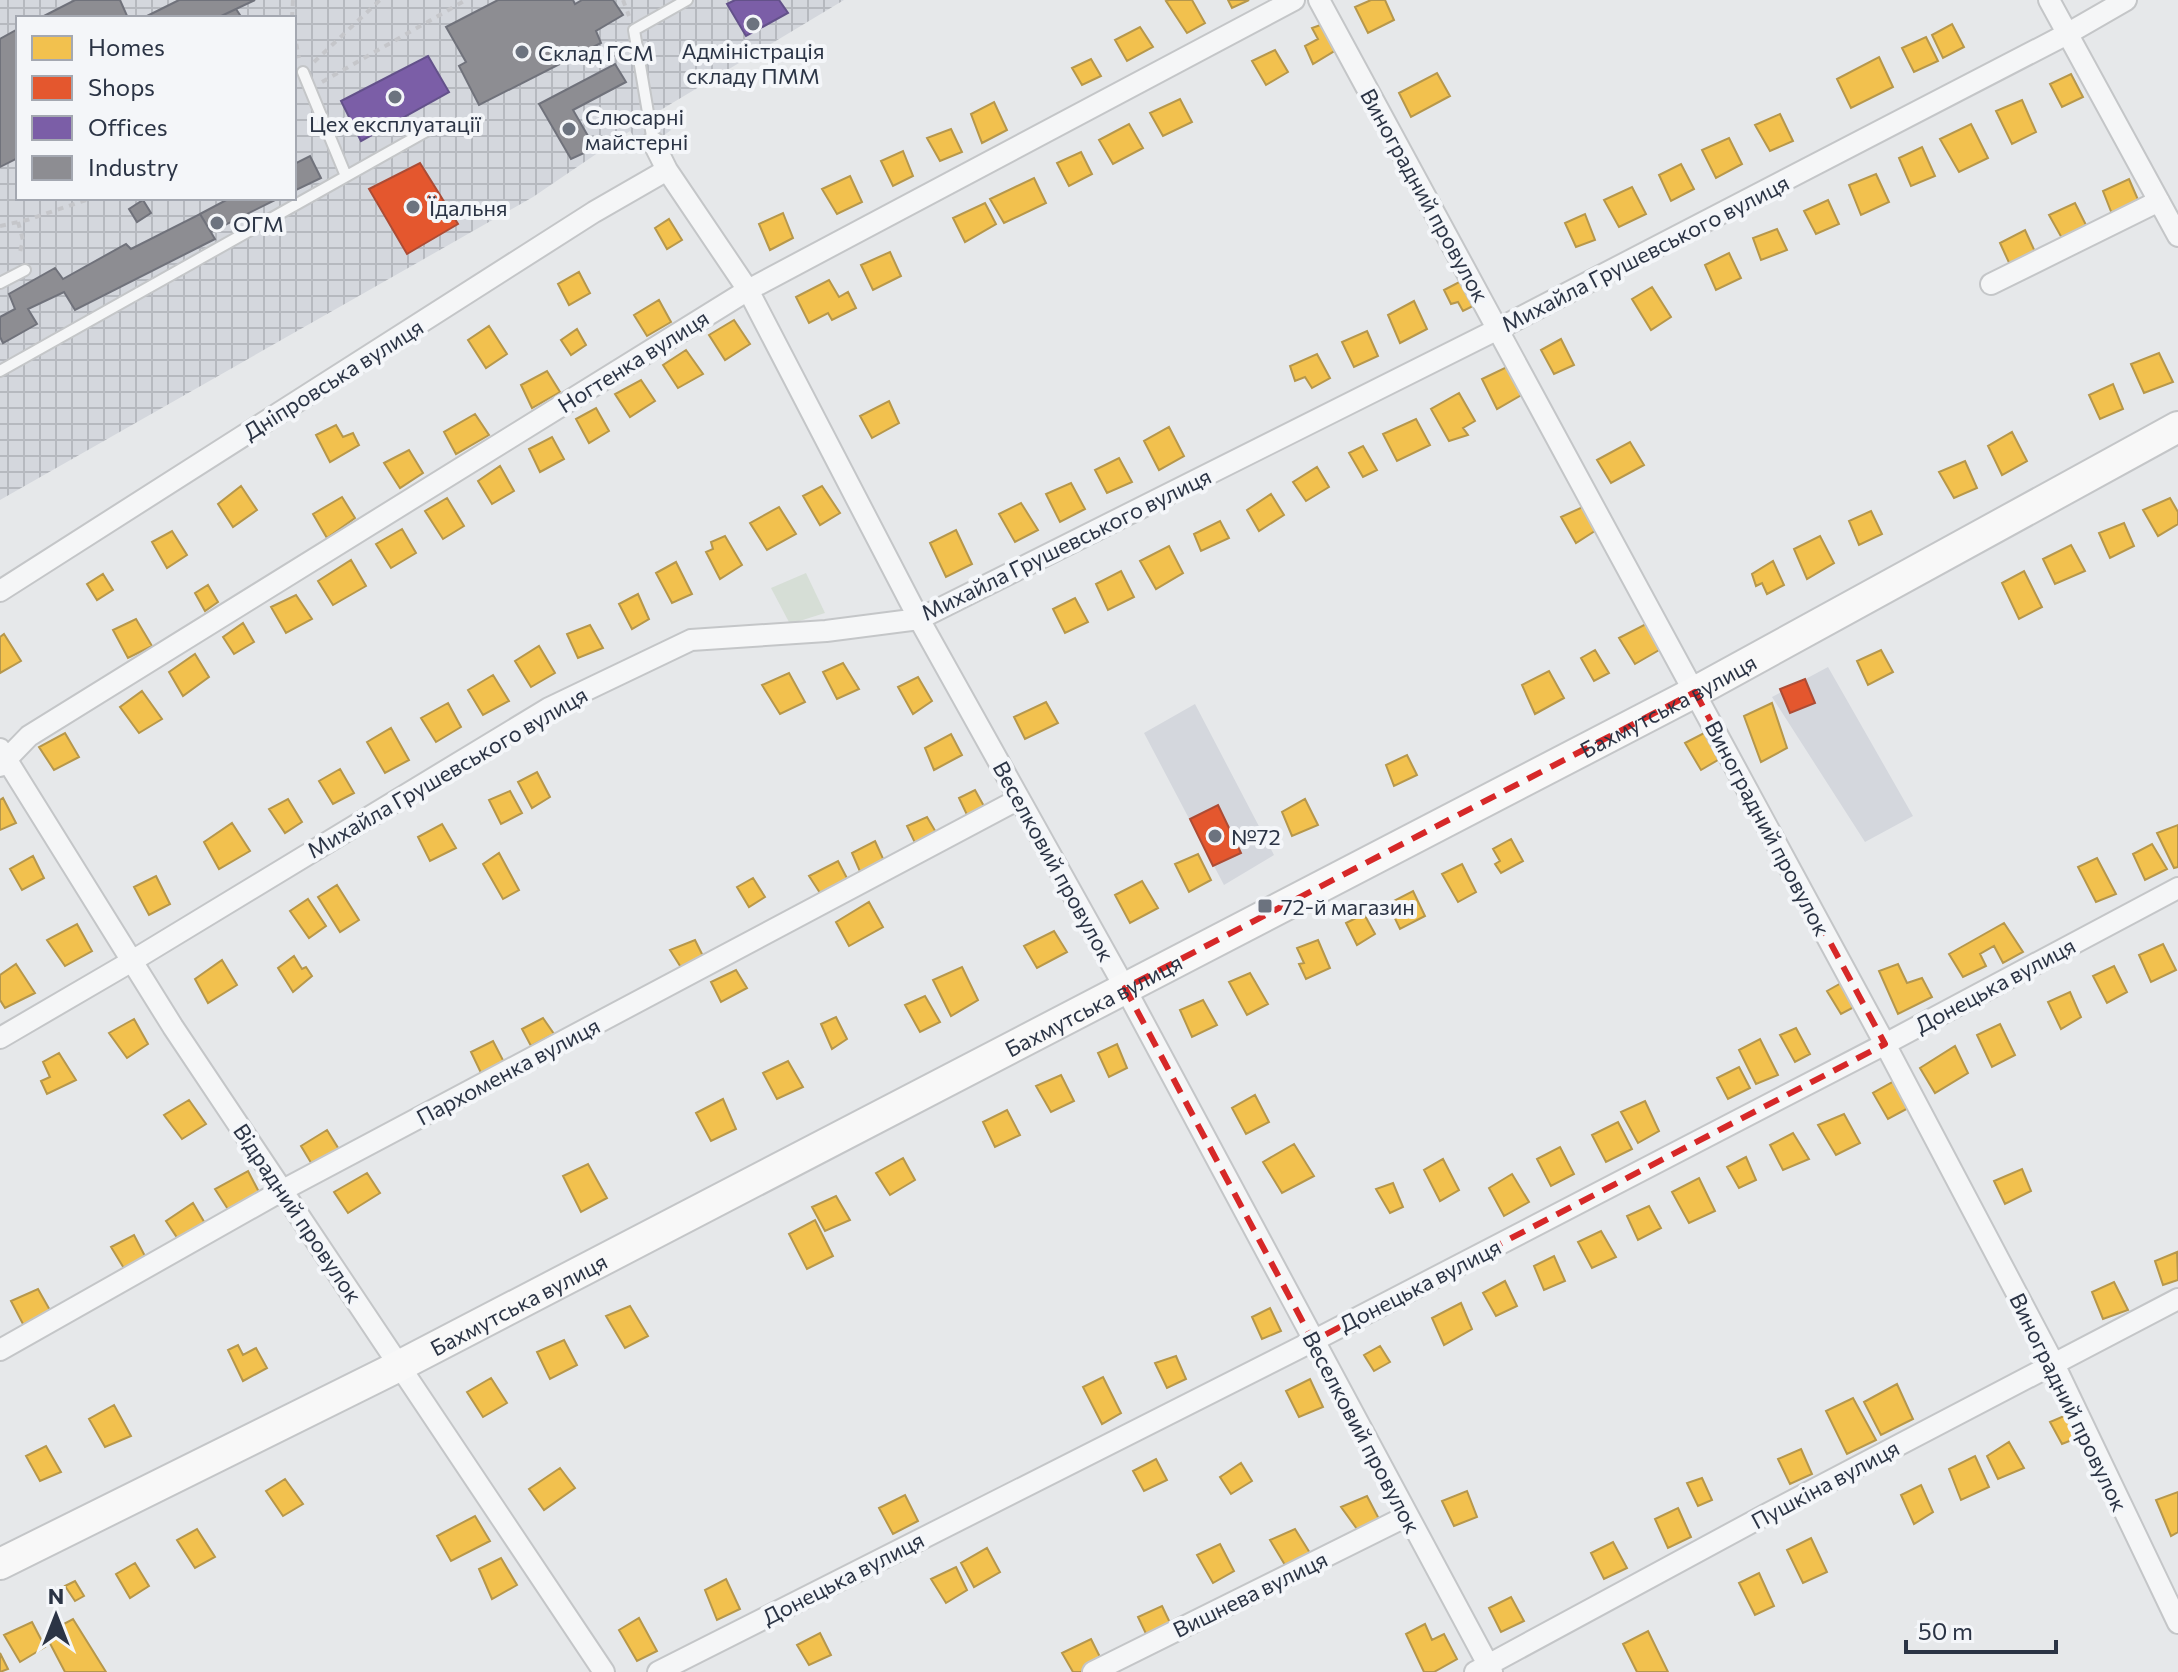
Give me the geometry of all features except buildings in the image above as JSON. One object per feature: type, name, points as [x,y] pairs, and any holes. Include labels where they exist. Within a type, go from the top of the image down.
[{"type":"street","name":"Ногтенка вулиця","points":[[2,758],[29,736],[748,290],[1294,0]]},
{"type":"street","name":"Виноградний провулок","points":[[1319,0],[1885,1044],[2054,1364],[2178,1623]]},
{"type":"street","points":[[2049,0],[2178,236]]},
{"type":"street","name":"Михайла Грушевського вулиця","points":[[0,1038],[549,708],[691,640],[826,631],[919,619],[1498,329],[2067,34],[2126,0]]},
{"type":"street","name":"Веселковий провулок","points":[[653,142],[667,170],[748,290],[919,619],[1125,988],[1407,1516],[1485,1670]]},
{"type":"street","name":"Дніпровська вулиця","points":[[0,591],[594,212],[667,170]]},
{"type":"street","points":[[1991,284],[2159,201]]},
{"type":"street","name":"Бахмутська вулиця","points":[[0,1564],[399,1366],[1695,692],[2178,427]]},
{"type":"street","name":"Відрадний провулок","points":[[2,758],[173,1027],[604,1672]]},
{"type":"street","name":"Пархоменка вулиця","points":[[0,1350],[283,1190],[1019,799]]},
{"type":"street","name":"Донецька вулиця","points":[[658,1672],[1313,1341],[2178,888]]},
{"type":"street","name":"Пушкіна вулиця","points":[[1485,1670],[1767,1514],[2178,1299]]},
{"type":"street","name":"Вишнева вулиця","points":[[1093,1672],[1407,1516]]},
{"type":"lane","points":[[653,142],[634,30],[687,0]]},
{"type":"lane","points":[[303,72],[346,176]]},
{"type":"lane","points":[[0,371],[432,128]]},
{"type":"lane","points":[[0,283],[25,270]]},
{"type":"path","points":[[303,72],[380,0]]},
{"type":"path","points":[[309,88],[466,0]]},
{"type":"path","points":[[296,41],[303,72]]},
{"type":"path","points":[[0,226],[86,200]]},
{"type":"path","points":[[17,222],[23,240],[20,252],[25,270]]},
{"type":"highlighted area","points":[[1695,692],[1885,1044],[1313,1341],[1125,988]]},
{"type":"shaded area","points":[[0,0],[844,0],[659,111],[671,130],[643,151],[630,131],[533,197],[0,500]]},
{"type":"shaded area","points":[[806,573],[825,613],[790,624],[771,588]]},
{"type":"shaded area","points":[[1828,667],[1913,816],[1865,842],[1772,697]]},
{"type":"shaded area","points":[[1195,704],[1274,855],[1224,885],[1144,733]]},
{"type":"place","name":"Адміністрація складу ПММ","points":[[753,24]]},
{"type":"place","name":"Склад ГСМ","points":[[522,52]]},
{"type":"place","name":"Цех експлуатації","points":[[395,97]]},
{"type":"place","name":"Слюсарні майстерні","points":[[569,129]]},
{"type":"place","name":"Їдальня","points":[[413,207]]},
{"type":"place","name":"ОГМ","points":[[217,223]]},
{"type":"place","name":"№72","points":[[1215,836]]},
{"type":"place","name":"72-й магазин","points":[[1265,906]]}]
